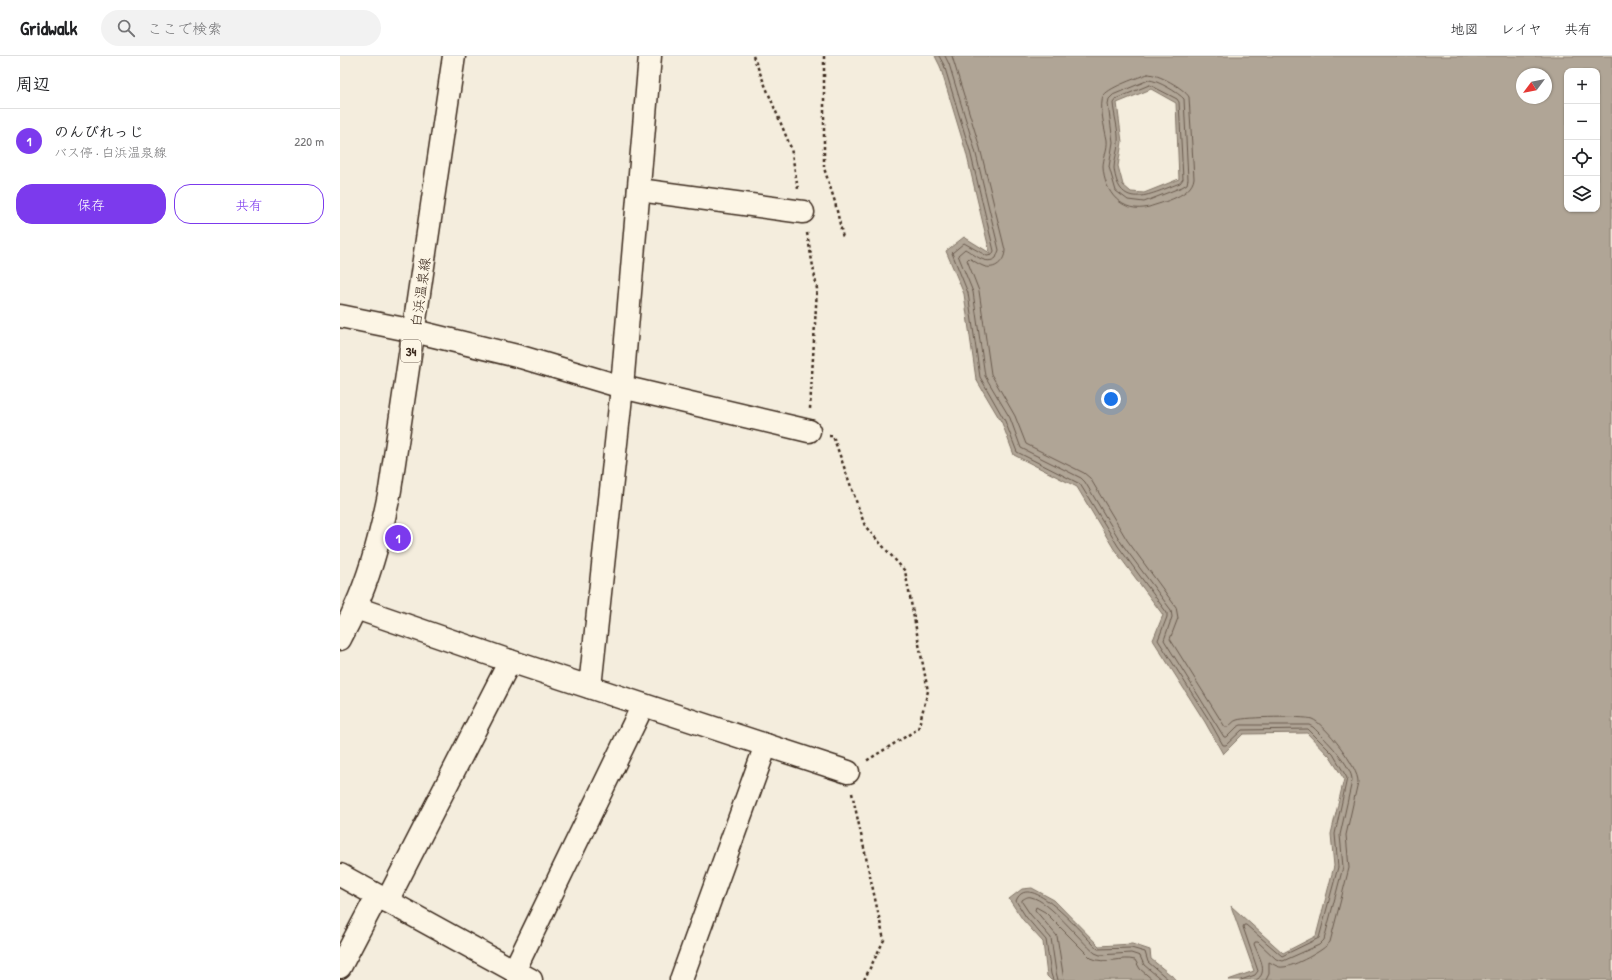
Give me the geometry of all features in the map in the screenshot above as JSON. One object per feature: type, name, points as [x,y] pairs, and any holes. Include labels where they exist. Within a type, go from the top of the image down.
[{"type":"street","name":"白浜温泉線","points":[[340,639],[356,608],[384,519],[390,490],[454,56]]},
{"type":"street","points":[[590,687],[622,387],[650,56]]},
{"type":"street","points":[[639,190],[803,212]]},
{"type":"street","points":[[340,316],[414,331],[521,357],[622,387],[809,431]]},
{"type":"street","points":[[356,608],[510,661],[848,772]]},
{"type":"street","points":[[340,967],[382,898],[510,661]]},
{"type":"street","points":[[340,875],[522,975],[643,705]]},
{"type":"street","points":[[681,980],[766,745]]},
{"type":"path","points":[[753,56],[791,148],[817,289],[809,431],[833,436],[865,526],[905,571],[928,691],[918,729],[848,772],[884,940],[864,980]]},
{"type":"path","points":[[824,56],[824,168],[835,202],[843,238]]},
{"type":"water","points":[[935,56],[1612,56],[1612,980],[1228,980],[1254,971],[1231,906],[1283,953],[1316,936],[1334,866],[1331,834],[1344,779],[1330,757],[1307,733],[1243,734],[1223,754],[1205,722],[1153,640],[1163,615],[1114,549],[1077,487],[1014,455],[1002,423],[976,379],[964,294],[946,251],[964,237],[990,253],[966,152],[940,66]],"holes":[[[1151,89],[1176,103],[1179,179],[1144,193],[1131,192],[1123,185],[1118,166],[1122,142],[1117,103]]]},
{"type":"water","points":[[1032,888],[1054,900],[1099,946],[1132,944],[1150,950],[1151,959],[1177,980],[1051,980],[1047,976],[1043,942],[1023,920],[1009,899],[1022,889]]},
{"type":"place","name":"のんびれっじ","points":[[398,538]]}]
